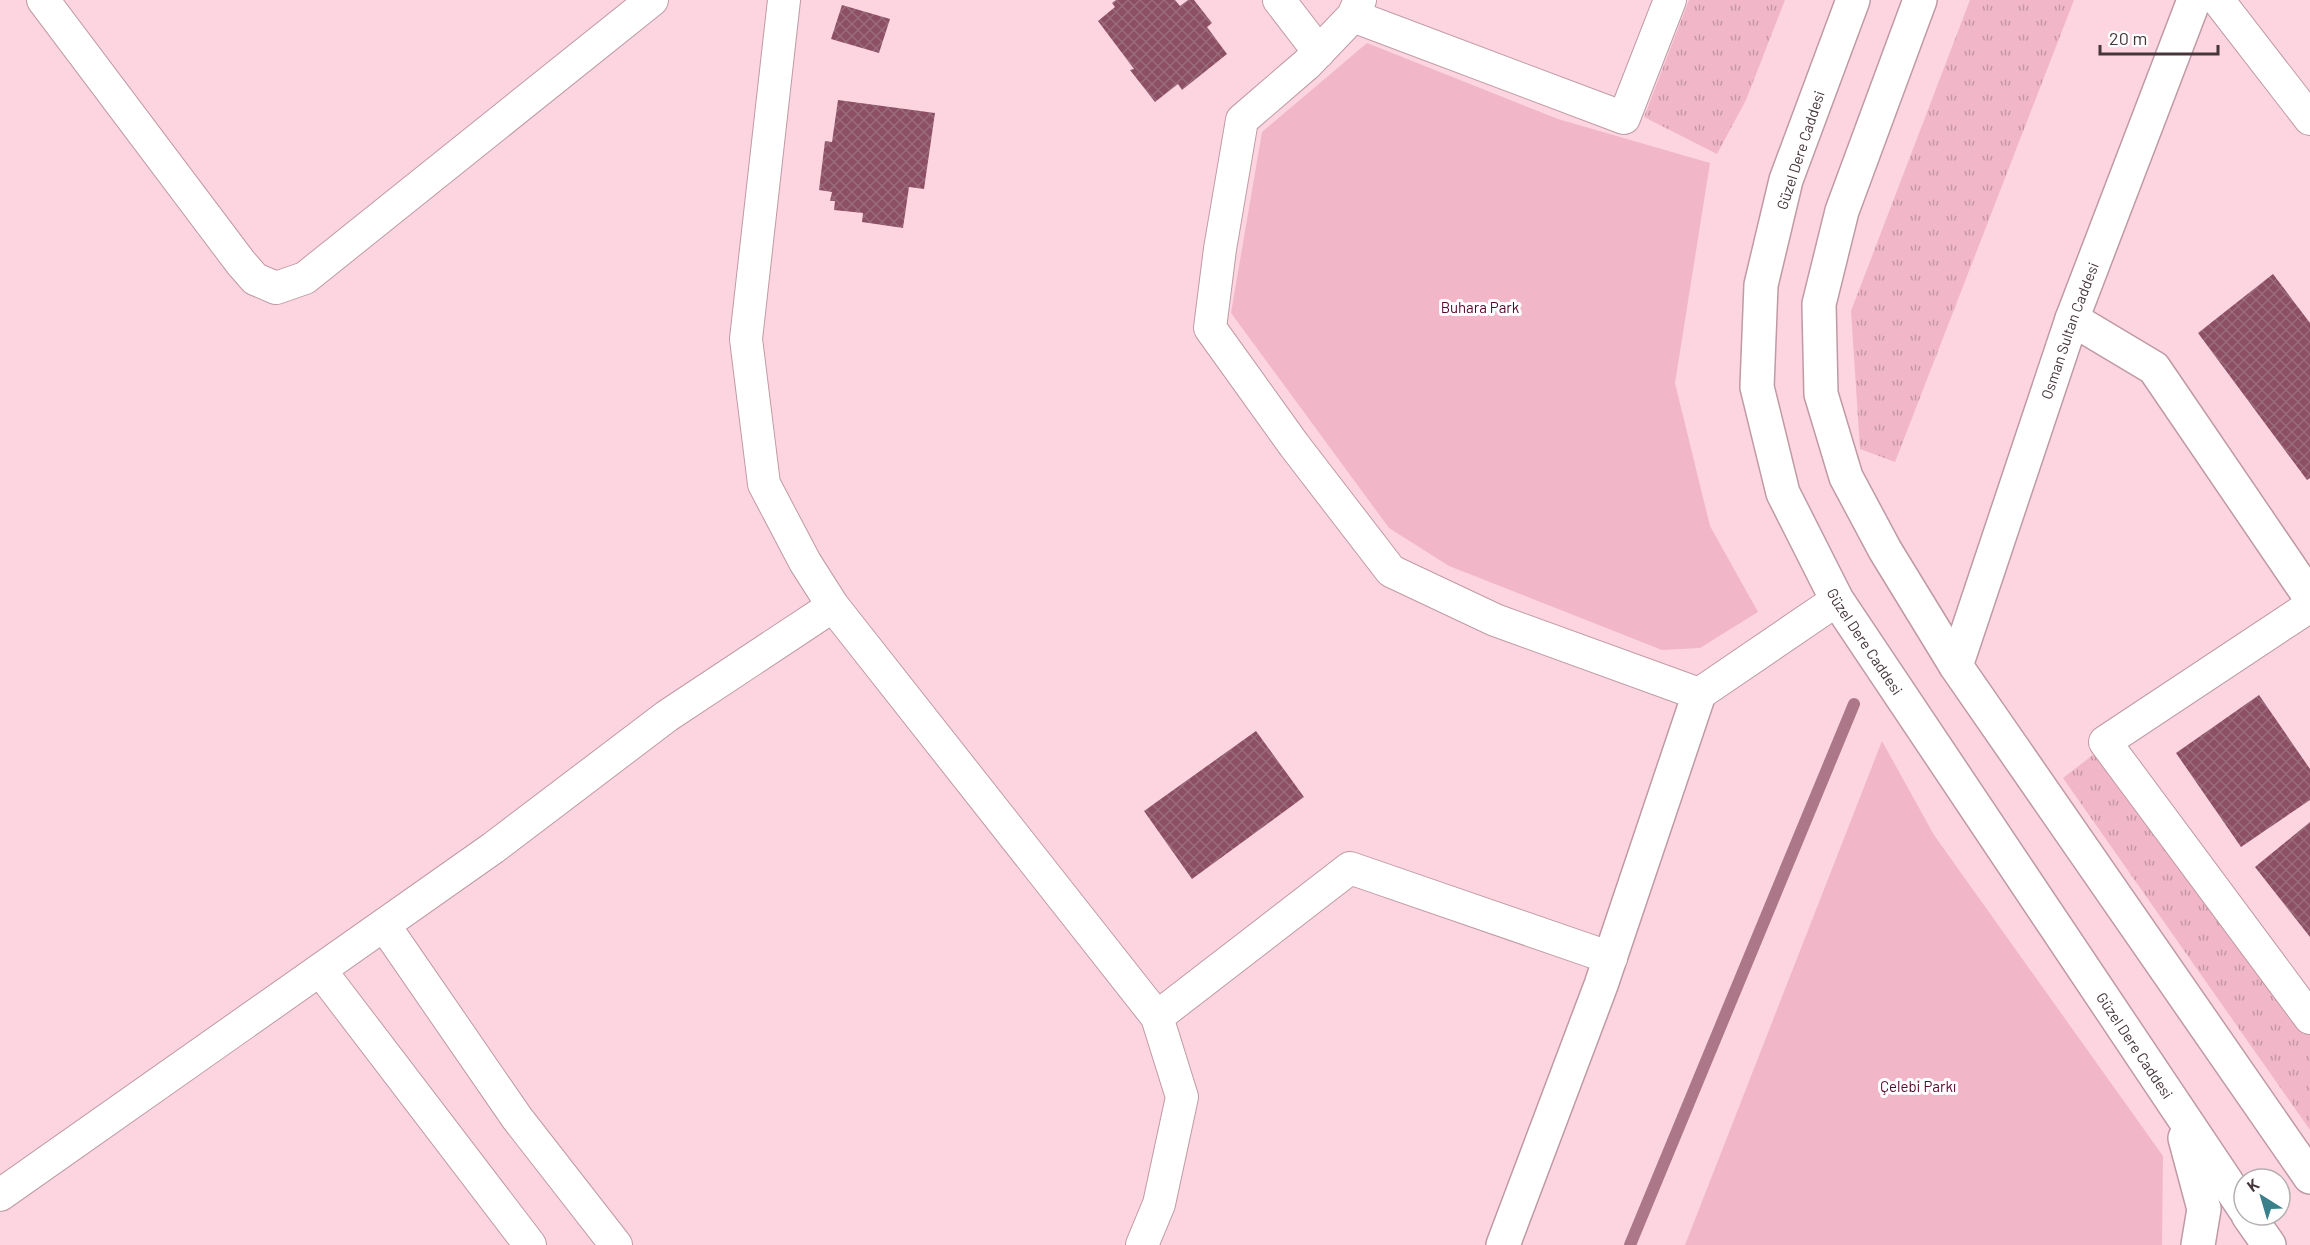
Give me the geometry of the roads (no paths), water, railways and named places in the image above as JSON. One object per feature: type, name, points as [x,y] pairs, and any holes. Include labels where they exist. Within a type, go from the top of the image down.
[{"type":"main road","name":"Güzel Dere Caddesi","points":[[1853,0],[1784,190],[1761,285],[1757,387],[1782,493],[1837,600],[2232,1190]]},
{"type":"main road","points":[[1920,0],[1842,211],[1819,304],[1821,394],[1846,477],[1885,550],[1956,666],[2310,1177]]},
{"type":"main road","name":"Osman Sultan Caddesi","points":[[1956,666],[2072,319],[2194,0]]},
{"type":"main road","points":[[2072,319],[2154,368],[2310,597]]},
{"type":"main road","points":[[1503,1245],[1611,958],[1699,694]]},
{"type":"main road","points":[[2179,1113],[2204,1209],[2198,1245]]},
{"type":"main road","points":[[2256,1227],[2269,1245]]},
{"type":"street","points":[[43,0],[241,263],[255,279],[276,288],[305,278],[652,0]]},
{"type":"street","points":[[784,0],[773,79],[746,339],[764,484],[805,562],[833,606],[1157,1017],[1182,1097],[1159,1204],[1142,1245]]},
{"type":"street","points":[[1279,0],[1319,52]]},
{"type":"street","points":[[1670,0],[1624,118],[1357,8],[1319,52],[1242,120],[1220,249],[1210,328],[1294,445],[1391,571],[1495,620],[1699,694],[1837,600]]},
{"type":"street","points":[[2218,0],[2310,119]]},
{"type":"street","points":[[0,1195],[492,848],[667,716],[833,606]]},
{"type":"street","points":[[2310,606],[2105,742],[2310,1018]]},
{"type":"street","points":[[1157,1017],[1350,868],[1611,958]]},
{"type":"street","points":[[384,925],[517,1118],[616,1245]]},
{"type":"street","points":[[320,970],[530,1245]]},
{"type":"waterway","points":[[1630,1245],[1854,704]]},
{"type":"park label","name":"Buhara Park","points":[[1480,307]]},
{"type":"park label","name":"Çelebi Parkı","points":[[1918,1086]]}]
